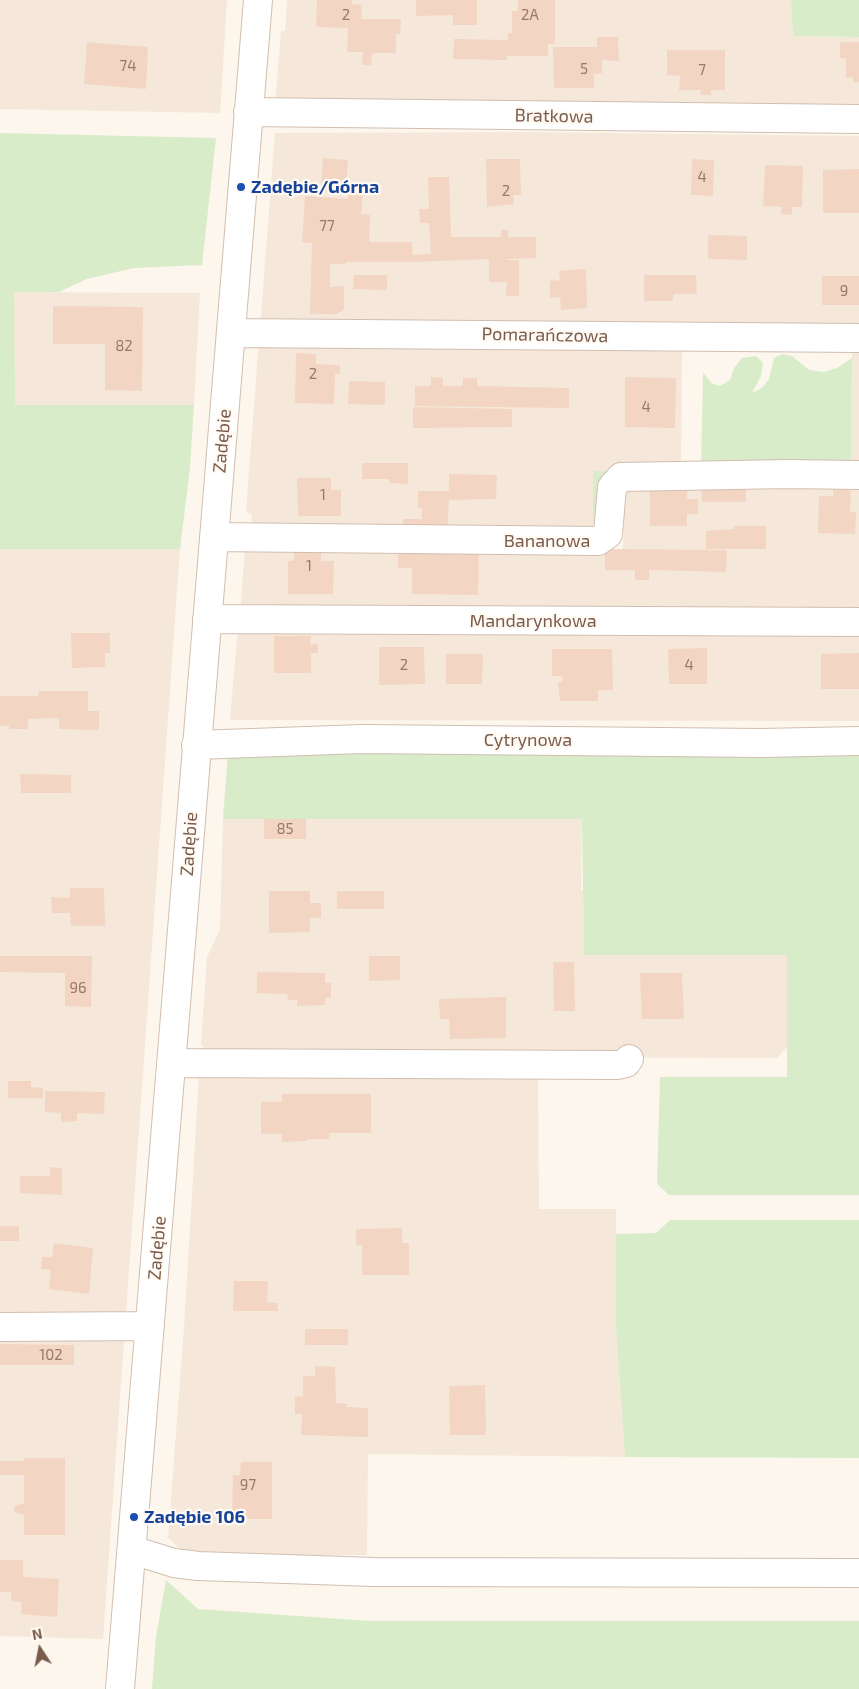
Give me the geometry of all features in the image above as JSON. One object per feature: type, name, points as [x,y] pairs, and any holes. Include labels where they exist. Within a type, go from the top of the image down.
[{"type":"street","name":"Zadębie","points":[[120,1689],[258,0]]},
{"type":"street","name":"Bratkowa","points":[[248,112],[859,119]]},
{"type":"street","name":"Pomarańczowa","points":[[231,333],[859,338]]},
{"type":"street","name":"Bananowa","points":[[214,537],[598,541],[608,534],[612,488],[615,481],[622,477],[788,474],[859,476]]},
{"type":"street","name":"Mandarynkowa","points":[[207,619],[859,622]]},
{"type":"street","name":"Cytrynowa","points":[[196,745],[362,739],[760,743],[859,741]]},
{"type":"street","points":[[172,1063],[618,1065],[626,1063],[629,1059]]},
{"type":"street","points":[[0,1327],[150,1326]]},
{"type":"street","points":[[132,1550],[174,1563],[198,1566],[374,1572],[859,1573]]},
{"type":"shaded area","points":[[0,0],[227,0],[220,113],[0,109]]},
{"type":"shaded area","points":[[287,0],[791,0],[793,36],[859,37],[859,108],[275,105],[281,31],[285,31]]},
{"type":"shaded area","points":[[524,132],[859,136],[859,334],[260,328],[275,133]]},
{"type":"shaded area","points":[[14,292],[200,293],[194,405],[14,405]]},
{"type":"shaded area","points":[[259,340],[682,346],[681,471],[594,471],[593,531],[250,533],[252,515],[246,511]]},
{"type":"shaded area","points":[[852,348],[859,348],[859,469],[851,469]]},
{"type":"shaded area","points":[[859,484],[859,616],[240,613],[245,548],[623,549],[625,489]]},
{"type":"shaded area","points":[[0,549],[180,549],[103,1639],[0,1636]]},
{"type":"shaded area","points":[[238,626],[859,630],[859,721],[230,720]]},
{"type":"shaded area","points":[[223,819],[582,819],[581,890],[583,890],[584,955],[787,955],[787,1047],[777,1058],[211,1056],[201,1044],[207,957],[220,930]]},
{"type":"shaded area","points":[[199,1076],[538,1076],[539,1209],[616,1209],[616,1329],[625,1457],[368,1454],[367,1555],[187,1555],[168,1538],[184,1328]]},
{"type":"green space","points":[[791,0],[859,0],[859,37],[793,36]]},
{"type":"green space","points":[[0,133],[216,138],[202,265],[134,268],[87,279],[59,292],[14,292],[15,405],[194,405],[190,468],[180,549],[0,549]]},
{"type":"green space","points":[[783,354],[792,356],[809,370],[824,372],[837,368],[852,358],[851,469],[701,470],[703,372],[711,383],[720,386],[730,380],[734,368],[742,358],[756,356],[763,363],[761,376],[752,393],[762,388],[769,379],[774,358]]},
{"type":"green space","points":[[593,471],[623,471],[600,522],[593,531]]},
{"type":"green space","points":[[859,749],[859,1195],[669,1195],[657,1184],[660,1077],[787,1077],[787,955],[584,955],[582,819],[223,819],[228,752]]},
{"type":"green space","points":[[670,1220],[859,1220],[859,1458],[625,1457],[616,1329],[616,1234],[656,1233]]},
{"type":"green space","points":[[166,1580],[198,1609],[370,1621],[859,1621],[859,1689],[152,1689],[156,1637]]},
{"type":"building","points":[[317,0],[352,0],[352,4],[362,5],[361,19],[401,19],[400,34],[396,34],[396,53],[372,53],[371,65],[362,65],[363,52],[347,52],[348,28],[316,27]]},
{"type":"building","points":[[416,0],[477,0],[477,25],[453,25],[453,15],[416,16]]},
{"type":"building","points":[[518,0],[555,0],[555,44],[548,44],[548,56],[507,56],[507,60],[453,59],[454,39],[508,40],[508,33],[512,33],[512,11],[518,11]]},
{"type":"building","points":[[597,37],[618,37],[619,61],[602,60],[602,73],[594,74],[594,88],[554,88],[553,47],[597,47]]},
{"type":"building","points":[[87,42],[148,47],[146,89],[84,84]]},
{"type":"building","points":[[840,42],[859,42],[859,82],[853,82],[853,77],[846,78],[846,58],[840,58]]},
{"type":"building","points":[[667,50],[725,50],[725,90],[711,90],[711,95],[700,95],[701,90],[679,90],[680,76],[667,75]]},
{"type":"building","points":[[323,158],[348,160],[346,193],[321,191]]},
{"type":"building","points":[[486,159],[520,159],[521,195],[513,195],[514,204],[487,207]]},
{"type":"building","points":[[692,159],[714,160],[713,196],[691,195]]},
{"type":"building","points":[[765,165],[803,166],[802,207],[792,207],[792,215],[781,214],[782,207],[763,206]]},
{"type":"building","points":[[859,169],[859,213],[823,213],[823,170]]},
{"type":"building","points":[[428,177],[449,177],[451,237],[501,237],[501,230],[508,230],[508,237],[536,237],[536,258],[506,259],[519,260],[519,296],[506,296],[507,282],[489,282],[489,259],[345,262],[345,264],[330,264],[330,287],[344,286],[344,309],[337,314],[310,314],[312,243],[302,242],[305,196],[348,199],[348,192],[363,194],[361,214],[370,215],[369,242],[412,242],[413,255],[431,254],[429,223],[420,223],[419,209],[429,209]]},
{"type":"building","points":[[708,235],[747,236],[747,260],[708,259]]},
{"type":"building","points":[[586,269],[587,308],[561,310],[560,297],[550,298],[550,281],[560,280],[559,271]]},
{"type":"building","points":[[354,275],[387,275],[387,290],[353,289]]},
{"type":"building","points":[[644,275],[696,275],[697,294],[673,294],[673,301],[644,301]]},
{"type":"building","points":[[822,276],[859,276],[859,305],[822,305]]},
{"type":"building","points":[[53,306],[143,307],[142,391],[105,390],[105,344],[53,344]]},
{"type":"building","points":[[296,353],[316,354],[316,364],[340,365],[340,374],[335,374],[334,404],[295,403]]},
{"type":"building","points":[[431,377],[443,378],[443,386],[463,386],[463,378],[477,378],[477,386],[569,388],[569,408],[415,406],[415,386],[431,386]]},
{"type":"building","points":[[625,377],[676,378],[675,428],[625,427]]},
{"type":"building","points":[[349,381],[385,382],[385,405],[348,404]]},
{"type":"building","points":[[413,407],[512,409],[512,427],[413,428]]},
{"type":"building","points":[[362,463],[408,463],[408,484],[390,483],[390,479],[362,479]]},
{"type":"building","points":[[449,474],[497,475],[496,499],[449,500],[447,534],[404,534],[403,519],[422,519],[422,508],[418,508],[418,491],[449,491]]},
{"type":"building","points":[[297,478],[331,478],[331,490],[341,490],[341,516],[298,516]]},
{"type":"building","points":[[701,483],[746,483],[746,502],[702,502]]},
{"type":"building","points":[[650,488],[687,488],[687,499],[698,499],[698,514],[687,514],[687,526],[650,526]]},
{"type":"building","points":[[833,490],[851,491],[850,512],[856,512],[855,534],[818,533],[819,496],[833,496]]},
{"type":"building","points":[[734,526],[766,526],[766,549],[706,549],[706,531],[734,529]]},
{"type":"building","points":[[398,548],[479,548],[478,595],[412,594],[412,568],[398,568]]},
{"type":"building","points":[[605,549],[727,550],[726,572],[649,570],[649,580],[635,580],[635,570],[605,570]]},
{"type":"building","points":[[294,550],[321,550],[321,561],[334,561],[333,594],[288,594],[288,561],[294,561]]},
{"type":"building","points":[[71,633],[110,633],[110,653],[105,653],[105,667],[72,668]]},
{"type":"building","points":[[274,636],[311,636],[310,644],[318,644],[318,653],[311,653],[311,673],[274,673]]},
{"type":"building","points":[[379,647],[424,647],[425,684],[379,685]]},
{"type":"building","points":[[707,648],[707,684],[669,684],[668,649]]},
{"type":"building","points":[[552,649],[612,649],[613,690],[598,690],[598,701],[560,701],[558,682],[563,682],[562,676],[552,676]]},
{"type":"building","points":[[859,653],[859,689],[821,689],[821,654]]},
{"type":"building","points":[[446,654],[483,654],[482,684],[446,684]]},
{"type":"building","points":[[39,691],[88,691],[88,711],[99,711],[99,730],[59,729],[59,718],[28,719],[28,729],[9,729],[9,726],[0,726],[0,696],[38,696]]},
{"type":"building","points":[[20,774],[71,775],[71,793],[21,793]]},
{"type":"building","points":[[264,819],[306,819],[306,839],[264,839]]},
{"type":"building","points":[[70,888],[104,888],[105,926],[71,926],[70,913],[52,913],[51,897],[70,898]]},
{"type":"building","points":[[269,891],[310,891],[310,903],[321,903],[321,918],[310,918],[310,932],[269,933]]},
{"type":"building","points":[[337,891],[384,891],[384,909],[337,909]]},
{"type":"building","points":[[0,956],[92,956],[91,1007],[65,1006],[65,973],[0,972]]},
{"type":"building","points":[[369,956],[400,956],[400,980],[369,981]]},
{"type":"building","points":[[553,962],[574,962],[575,1011],[554,1011]]},
{"type":"building","points":[[257,972],[325,973],[325,983],[331,983],[331,998],[325,998],[325,1005],[297,1006],[297,1000],[288,1000],[287,994],[257,993]]},
{"type":"building","points":[[640,973],[682,973],[684,1019],[642,1019]]},
{"type":"building","points":[[506,997],[506,1038],[450,1039],[449,1019],[440,1019],[439,999]]},
{"type":"building","points":[[8,1081],[31,1081],[31,1087],[43,1088],[43,1098],[8,1098]]},
{"type":"building","points":[[45,1091],[105,1092],[104,1114],[77,1113],[77,1121],[61,1122],[61,1113],[45,1112]]},
{"type":"building","points":[[282,1094],[371,1094],[371,1133],[329,1133],[329,1139],[282,1142],[282,1134],[261,1134],[261,1102],[282,1102]]},
{"type":"building","points":[[50,1167],[62,1168],[62,1195],[20,1193],[20,1176],[50,1176]]},
{"type":"building","points":[[0,1226],[19,1226],[19,1241],[0,1241]]},
{"type":"building","points":[[402,1228],[402,1243],[409,1243],[409,1275],[362,1275],[362,1245],[356,1245],[356,1229]]},
{"type":"building","points":[[54,1243],[93,1248],[89,1294],[49,1289],[51,1270],[41,1269],[42,1257],[52,1257]]},
{"type":"building","points":[[234,1281],[268,1281],[267,1302],[278,1303],[278,1311],[233,1311]]},
{"type":"building","points":[[305,1329],[348,1329],[348,1345],[305,1345]]},
{"type":"building","points":[[0,1344],[74,1345],[74,1365],[0,1365]]},
{"type":"building","points":[[315,1366],[335,1367],[336,1403],[347,1404],[346,1407],[368,1408],[368,1437],[301,1435],[302,1414],[295,1414],[295,1396],[303,1397],[303,1376],[315,1376]]},
{"type":"building","points":[[485,1385],[486,1435],[450,1435],[449,1386]]},
{"type":"building","points":[[24,1458],[65,1458],[65,1535],[24,1535],[24,1515],[14,1512],[14,1507],[24,1503],[24,1475],[0,1475],[0,1461],[24,1461]]},
{"type":"building","points":[[241,1462],[272,1462],[272,1519],[232,1519],[233,1475],[240,1475]]},
{"type":"building","points":[[0,1560],[23,1560],[23,1577],[59,1579],[57,1617],[21,1614],[22,1602],[11,1601],[11,1592],[0,1592]]},
{"type":"place","name":"Zadębie/Górna","points":[[241,187]]},
{"type":"place","name":"Zadębie 106","points":[[134,1517]]}]
